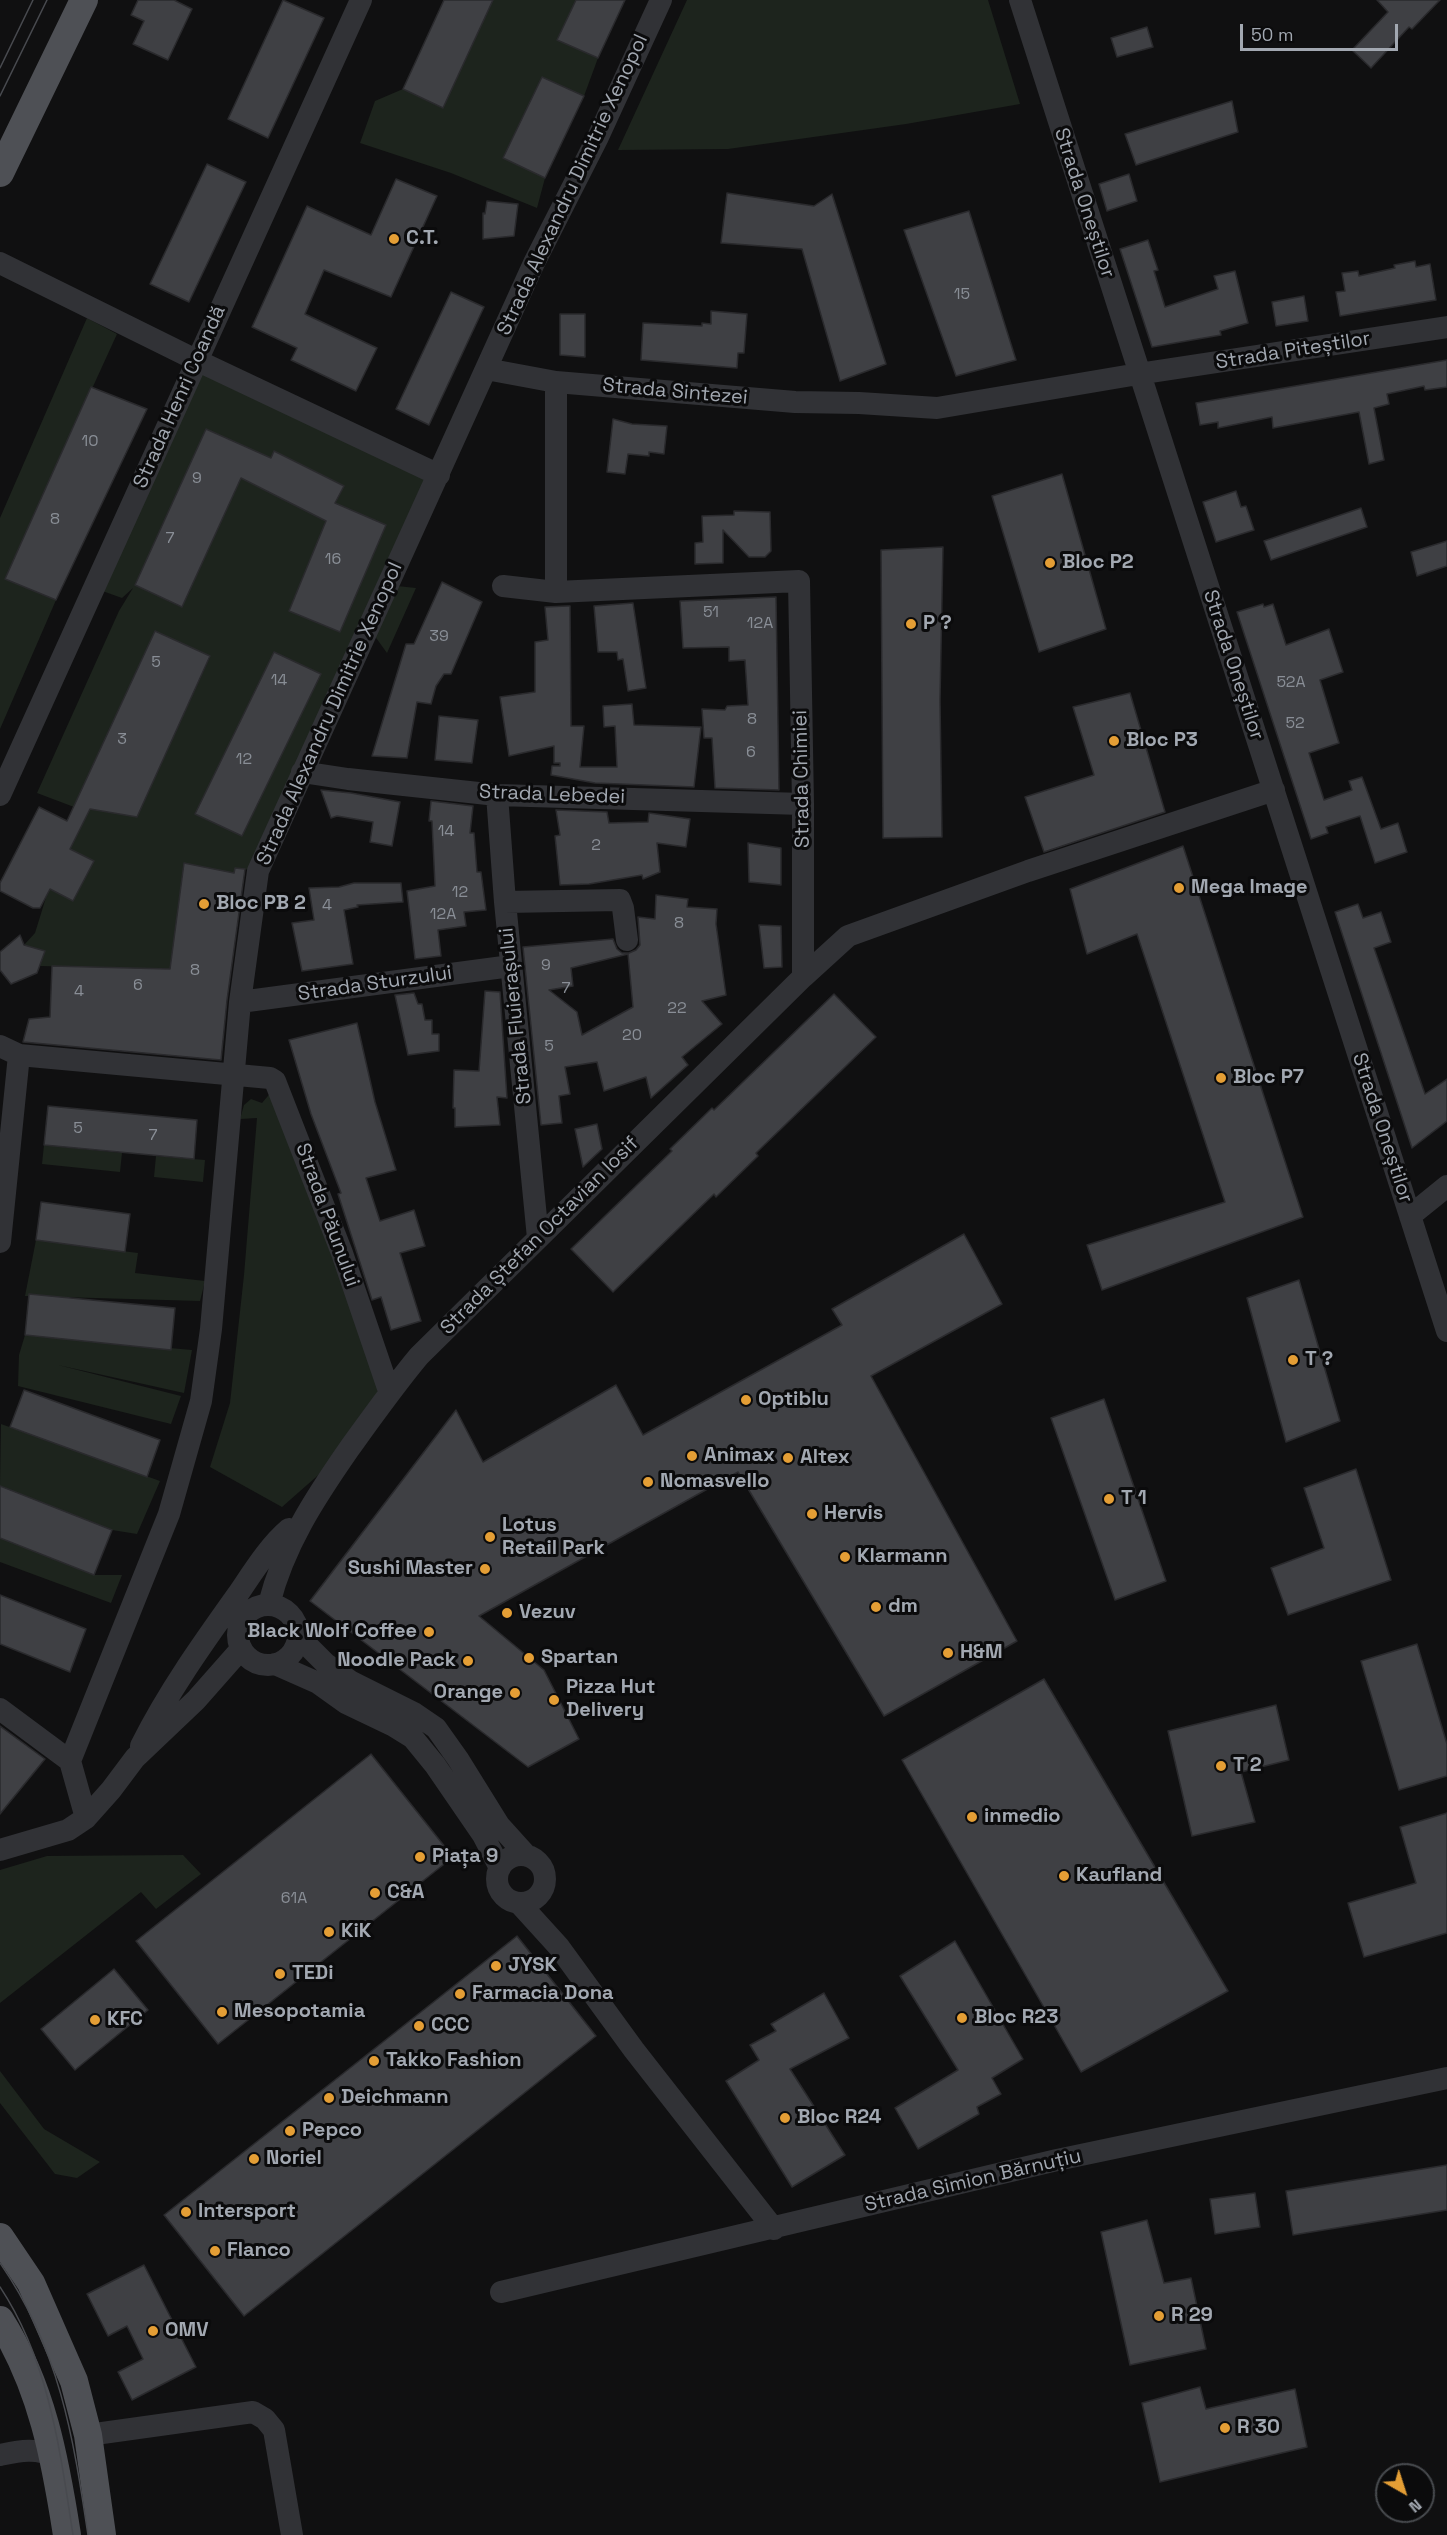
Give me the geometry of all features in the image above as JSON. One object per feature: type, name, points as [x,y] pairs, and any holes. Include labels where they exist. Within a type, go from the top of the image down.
[{"type":"main road","points":[[0,145],[70,0]]},
{"type":"main road","points":[[0,172],[84,0]]},
{"type":"main road","points":[[0,2237],[31,2283],[74,2381],[88,2435],[102,2535]]},
{"type":"main road","points":[[0,2320],[22,2358],[48,2428],[55,2457],[67,2535]]},
{"type":"street","name":"Strada Henri Coandă","points":[[0,795],[361,0]]},
{"type":"street","name":"Strada Alexandru Dimitrie Xenopol","points":[[70,1761],[169,1514],[201,1401],[211,1329],[240,1002],[258,872],[534,263],[597,137],[661,0]]},
{"type":"street","name":"Strada Oneștilor","points":[[1020,0],[1138,374],[1447,1331]]},
{"type":"street","points":[[0,263],[196,360],[439,475]]},
{"type":"street","name":"Strada Piteștilor","points":[[795,402],[937,408],[1138,374],[1447,327]]},
{"type":"street","points":[[486,369],[556,382],[556,592],[503,586]]},
{"type":"street","name":"Strada Sintezei","points":[[556,382],[795,402]]},
{"type":"street","name":"Strada Chimiei","points":[[556,592],[799,581],[803,977]]},
{"type":"street","name":"Strada Lebedei","points":[[302,772],[497,795],[803,804]]},
{"type":"street","name":"Strada Ștefan Octavian Iosif","points":[[135,1758],[156,1716],[206,1638],[283,1534],[304,1516],[389,1391],[418,1356],[803,977],[848,936],[1028,871],[1274,790]]},
{"type":"street","name":"Strada Fluierașului","points":[[497,795],[505,902],[538,1238]]},
{"type":"street","points":[[505,902],[620,900],[627,940]]},
{"type":"street","name":"Strada Sturzului","points":[[240,1002],[511,966]]},
{"type":"street","points":[[0,1242],[10,1050],[233,1076]]},
{"type":"street","name":"Strada Păunului","points":[[233,1076],[270,1078],[278,1084],[342,1253],[389,1391]]},
{"type":"street","points":[[1410,1216],[1447,1186]]},
{"type":"street","name":"Strada Ștefan Octavian Iosif","points":[[0,1850],[68,1830],[86,1818],[135,1758],[196,1700],[257,1659],[291,1654],[298,1636],[297,1627],[278,1608],[285,1598],[286,1585],[304,1516]]},
{"type":"street","points":[[257,1659],[238,1628],[242,1618],[258,1606],[278,1608]]},
{"type":"street","name":"Strada Ștefan Octavian Iosif","points":[[298,1636],[326,1664],[350,1681],[414,1713],[436,1728],[499,1825],[527,1856],[535,1859],[544,1872],[544,1887],[559,1947]]},
{"type":"street","name":"Strada Ștefan Octavian Iosif","points":[[257,1659],[318,1683],[346,1703],[413,1738],[435,1765],[483,1835],[500,1868],[498,1875],[500,1890],[511,1901],[519,1903],[559,1947],[634,2050],[774,2229]]},
{"type":"street","points":[[0,1708],[70,1761],[86,1818]]},
{"type":"street","points":[[500,1868],[512,1858],[527,1856]]},
{"type":"street","points":[[519,1903],[534,1899],[544,1887]]},
{"type":"street","name":"Strada Simion Bărnuțiu","points":[[501,2292],[1057,2160],[1447,2078]]},
{"type":"street","points":[[88,2435],[254,2412],[265,2419],[274,2430],[292,2535]]},
{"type":"street","points":[[10,2453],[48,2428]]},
{"type":"street","points":[[10,2453],[42,2451],[55,2457]]},
{"type":"shaded area","points":[[493,0],[576,0],[558,40],[598,58],[584,96],[542,77],[503,158],[545,178],[537,208],[451,173],[360,143],[375,101],[403,89],[442,108]]},
{"type":"shaded area","points":[[687,0],[988,0],[1020,104],[906,124],[728,149],[618,150]]},
{"type":"shaded area","points":[[87,318],[117,334],[5,579],[56,600],[0,729],[0,518]]},
{"type":"shaded area","points":[[196,360],[439,475],[258,871],[236,868],[234,873],[184,863],[170,969],[40,966],[45,951],[24,945],[35,933],[74,807],[37,793],[119,611],[133,588],[122,598],[94,588]],"holes":[[[206,430],[181,607],[135,585]],[[274,452],[344,486],[326,521]],[[155,631],[210,657],[137,816],[74,806]],[[274,652],[320,674],[196,813]]]},
{"type":"shaded area","points":[[397,586],[416,588],[387,653],[374,635]]},
{"type":"shaded area","points":[[278,1084],[381,1370],[376,1401],[324,1470],[282,1507],[210,1467],[230,1403],[244,1275],[257,1118],[240,1119],[244,1105],[251,1099],[262,1103]]},
{"type":"shaded area","points":[[44,1145],[122,1153],[120,1172],[42,1164]]},
{"type":"shaded area","points":[[156,1156],[205,1160],[203,1182],[154,1177]]},
{"type":"shaded area","points":[[36,1240],[138,1253],[135,1273],[205,1281],[200,1301],[25,1296]]},
{"type":"shaded area","points":[[25,1335],[192,1350],[184,1393],[58,1365],[181,1396],[171,1424],[18,1386],[19,1355]]},
{"type":"shaded area","points":[[1,1424],[160,1481],[137,1534],[112,1530],[0,1486]]},
{"type":"shaded area","points":[[0,1538],[94,1575],[122,1575],[111,1603],[0,1562]]},
{"type":"shaded area","points":[[183,1855],[201,1874],[156,1909],[141,1892],[0,2003],[0,1870],[47,1856]]},
{"type":"shaded area","points":[[0,2071],[44,2129],[100,2162],[77,2178],[55,2174],[0,2103]]},
{"type":"building","points":[[138,0],[174,0],[192,9],[168,60],[133,44],[144,21],[131,15]]},
{"type":"building","points":[[283,0],[324,18],[268,138],[228,119]]},
{"type":"building","points":[[444,0],[493,0],[443,108],[403,89]]},
{"type":"building","points":[[576,0],[625,0],[598,58],[557,40]]},
{"type":"building","points":[[1377,0],[1440,0],[1412,29],[1409,27],[1371,68],[1352,50],[1388,12]]},
{"type":"building","points":[[1147,27],[1153,47],[1117,57],[1111,38]]},
{"type":"building","points":[[542,77],[584,96],[545,178],[503,158]]},
{"type":"building","points":[[1232,101],[1238,132],[1136,165],[1125,134]]},
{"type":"building","points":[[207,164],[246,182],[189,302],[150,284]]},
{"type":"building","points":[[1129,174],[1137,201],[1107,211],[1099,184]]},
{"type":"building","points":[[396,179],[437,196],[391,297],[324,270],[305,314],[377,348],[356,391],[291,360],[297,348],[252,327],[307,206],[371,235]]},
{"type":"building","points":[[727,193],[814,206],[832,194],[886,364],[840,381],[802,249],[721,243]]},
{"type":"building","points":[[487,201],[518,204],[514,236],[483,239],[483,213],[485,214]]},
{"type":"building","points":[[969,211],[1016,360],[956,376],[904,230]]},
{"type":"building","points":[[1148,240],[1158,270],[1154,271],[1165,307],[1218,289],[1214,276],[1235,271],[1248,323],[1220,331],[1221,335],[1152,347],[1120,249]]},
{"type":"building","points":[[1415,261],[1416,267],[1430,264],[1436,300],[1340,316],[1336,292],[1345,291],[1342,273],[1358,271],[1359,276]]},
{"type":"building","points":[[451,292],[484,307],[429,425],[396,409]]},
{"type":"building","points":[[1304,296],[1308,321],[1276,326],[1272,302]]},
{"type":"building","points":[[711,311],[747,314],[744,353],[738,353],[737,368],[641,360],[643,323],[702,326],[702,323],[711,324]]},
{"type":"building","points":[[560,314],[585,314],[585,357],[560,355]]},
{"type":"building","points":[[1447,360],[1447,387],[1425,390],[1424,386],[1387,394],[1389,404],[1374,408],[1384,460],[1369,464],[1359,412],[1273,428],[1272,417],[1218,428],[1218,422],[1200,425],[1196,403]]},
{"type":"building","points":[[91,387],[147,409],[56,600],[5,579]]},
{"type":"building","points":[[613,419],[632,424],[667,426],[664,454],[649,452],[649,456],[628,454],[625,474],[607,472]]},
{"type":"building","points":[[206,429],[271,458],[274,451],[344,486],[335,503],[386,525],[340,632],[289,611],[326,521],[241,478],[182,607],[135,585]]},
{"type":"building","name":"Bloc P2","points":[[1062,474],[1106,629],[1039,652],[992,496]]},
{"type":"building","points":[[1236,491],[1241,507],[1246,506],[1254,530],[1216,542],[1203,502]]},
{"type":"building","points":[[1361,508],[1367,527],[1271,560],[1264,541]]},
{"type":"building","points":[[734,511],[770,512],[771,551],[765,557],[749,557],[723,530],[723,563],[695,564],[695,543],[703,542],[702,516],[734,515]]},
{"type":"building","points":[[1447,541],[1447,566],[1417,576],[1411,552]]},
{"type":"building","points":[[943,547],[940,700],[942,837],[883,838],[881,550]]},
{"type":"building","points":[[442,582],[482,602],[451,674],[444,674],[436,686],[431,704],[417,702],[407,758],[372,756],[406,644],[414,644]]},
{"type":"building","points":[[776,597],[779,790],[715,788],[712,738],[704,738],[702,709],[725,710],[727,706],[748,705],[745,660],[729,661],[729,647],[683,648],[680,601]]},
{"type":"building","points":[[633,603],[646,688],[628,691],[623,659],[618,660],[617,652],[598,652],[594,606]]},
{"type":"building","points":[[1263,604],[1264,607],[1273,604],[1286,645],[1329,629],[1343,672],[1320,680],[1339,743],[1309,753],[1324,800],[1352,790],[1349,781],[1362,777],[1381,829],[1398,823],[1407,852],[1375,863],[1360,816],[1326,827],[1328,833],[1311,839],[1237,612]]},
{"type":"building","points":[[570,606],[571,726],[584,726],[580,767],[617,767],[615,726],[604,727],[603,706],[632,704],[634,725],[701,727],[694,787],[595,783],[551,775],[552,766],[560,766],[560,763],[554,763],[554,746],[509,756],[500,697],[535,692],[535,642],[548,640],[545,607]]},
{"type":"building","points":[[155,631],[210,656],[137,817],[90,809],[70,849],[94,861],[73,901],[50,889],[40,908],[33,908],[0,891],[0,883],[39,807],[67,821]]},
{"type":"building","points":[[274,652],[321,674],[242,836],[195,814]]},
{"type":"building","name":"Bloc P3","points":[[1130,693],[1165,812],[1044,852],[1025,797],[1094,775],[1073,707]]},
{"type":"building","points":[[439,716],[478,720],[472,763],[435,760]]},
{"type":"building","points":[[321,790],[400,802],[392,846],[370,842],[373,822],[337,816],[331,818]]},
{"type":"building","points":[[431,801],[473,806],[470,833],[474,833],[477,872],[481,872],[486,910],[464,912],[466,926],[438,930],[441,956],[415,959],[407,891],[435,886],[432,821],[429,821]]},
{"type":"building","points":[[556,810],[607,812],[609,823],[648,822],[649,813],[690,819],[686,847],[657,843],[660,872],[643,879],[642,875],[589,884],[560,885],[555,836],[560,835]]},
{"type":"building","points":[[748,843],[781,848],[781,885],[749,882]]},
{"type":"building","name":"Bloc P7","points":[[1183,846],[1303,1217],[1102,1290],[1087,1245],[1225,1202],[1137,934],[1087,954],[1070,889]]},
{"type":"building","points":[[184,863],[234,873],[235,868],[245,869],[221,1060],[23,1042],[29,1019],[50,1017],[52,966],[170,969]]},
{"type":"building","points":[[354,883],[401,883],[403,902],[357,905],[358,907],[344,910],[353,964],[302,971],[292,923],[314,920],[309,888],[339,887]]},
{"type":"building","points":[[656,895],[688,899],[687,907],[717,909],[716,924],[726,995],[702,1001],[722,1024],[682,1057],[688,1065],[651,1098],[646,1077],[604,1091],[597,1062],[565,1067],[570,1094],[559,1096],[562,1123],[541,1125],[523,947],[613,939],[617,949],[622,953],[629,953],[640,945],[638,917],[655,919]],"holes":[[[628,954],[633,1007],[582,1035],[577,1012],[549,990],[573,986],[571,968]]]},
{"type":"building","points":[[1358,904],[1363,918],[1381,912],[1391,942],[1374,948],[1425,1094],[1447,1079],[1447,1121],[1412,1148],[1335,912]]},
{"type":"building","points":[[759,925],[781,926],[782,967],[764,968]]},
{"type":"building","points":[[20,935],[24,945],[45,951],[37,973],[11,984],[0,970],[0,952]]},
{"type":"building","points":[[485,991],[500,992],[507,1098],[497,1097],[500,1125],[455,1127],[454,1070],[479,1071]]},
{"type":"building","points":[[414,993],[418,1004],[422,1004],[425,1020],[432,1020],[432,1034],[439,1034],[439,1051],[408,1055],[395,995]]},
{"type":"building","points":[[834,994],[876,1037],[756,1153],[758,1156],[716,1197],[714,1194],[613,1292],[571,1249],[672,1151],[670,1149],[712,1108],[714,1110]]},
{"type":"building","points":[[357,1023],[375,1102],[396,1170],[366,1178],[380,1221],[414,1210],[425,1246],[400,1253],[421,1321],[391,1330],[381,1297],[372,1300],[338,1194],[341,1193],[311,1114],[289,1040]]},
{"type":"building","points":[[48,1106],[197,1120],[194,1159],[44,1145]]},
{"type":"building","points":[[597,1124],[602,1149],[583,1167],[575,1129]]},
{"type":"building","points":[[41,1202],[130,1214],[125,1252],[36,1240]]},
{"type":"building","name":"Lotus Retail Park","points":[[964,1234],[1002,1304],[871,1376],[1017,1641],[884,1716],[738,1472],[479,1616],[544,1670],[579,1739],[528,1767],[310,1601],[456,1410],[483,1462],[616,1385],[643,1435],[842,1325],[832,1309]]},
{"type":"building","name":"T ?","points":[[1299,1280],[1340,1421],[1286,1442],[1247,1298]]},
{"type":"building","points":[[29,1294],[175,1308],[171,1350],[25,1335]]},
{"type":"building","points":[[24,1390],[160,1440],[147,1477],[10,1427]]},
{"type":"building","name":"T 1","points":[[1104,1399],[1166,1581],[1115,1600],[1051,1418]]},
{"type":"building","points":[[1356,1469],[1391,1580],[1288,1615],[1271,1568],[1324,1548],[1304,1488]]},
{"type":"building","points":[[0,1486],[112,1530],[94,1575],[0,1538]]},
{"type":"building","points":[[0,1595],[86,1629],[70,1672],[0,1644]]},
{"type":"building","points":[[1417,1644],[1447,1744],[1447,1776],[1399,1790],[1361,1661]]},
{"type":"building","name":"Kaufland","points":[[1044,1679],[1228,1991],[1081,2072],[902,1760]]},
{"type":"building","name":"T 2","points":[[1276,1705],[1289,1760],[1241,1772],[1255,1822],[1192,1836],[1168,1731]]},
{"type":"building","points":[[0,1726],[45,1759],[0,1814]]},
{"type":"building","points":[[371,1754],[453,1857],[218,2044],[136,1941]]},
{"type":"building","points":[[1447,1813],[1447,1933],[1364,1957],[1348,1903],[1416,1883],[1400,1827]]},
{"type":"building","points":[[517,1936],[596,2036],[244,2316],[164,2215]]},
{"type":"building","name":"Bloc R23","points":[[955,1941],[1023,2059],[992,2078],[1001,2094],[977,2107],[979,2114],[918,2149],[895,2108],[958,2070],[900,1976]]},
{"type":"building","name":"KFC","points":[[114,1969],[148,2010],[75,2070],[41,2029]]},
{"type":"building","name":"Bloc R24","points":[[824,1993],[849,2038],[790,2069],[845,2155],[792,2187],[726,2081],[759,2060],[750,2045],[776,2031],[771,2024]]},
{"type":"building","points":[[1447,2165],[1447,2210],[1293,2235],[1286,2191]]},
{"type":"building","points":[[1255,2193],[1260,2227],[1215,2234],[1210,2199]]},
{"type":"building","name":"R 29","points":[[1147,2220],[1164,2283],[1191,2278],[1206,2349],[1130,2365],[1101,2232]]},
{"type":"building","name":"OMV","points":[[144,2265],[196,2367],[132,2400],[118,2372],[143,2359],[127,2326],[108,2336],[87,2294]]},
{"type":"building","name":"R 30","points":[[1200,2387],[1206,2409],[1295,2389],[1307,2447],[1160,2482],[1142,2403]]},
{"type":"tram line","points":[[0,68],[33,0]]},
{"type":"tram line","points":[[0,96],[47,0]]},
{"type":"tram line","points":[[0,2263],[37,2327],[50,2360],[69,2427],[88,2535]]},
{"type":"tram line","points":[[0,2287],[17,2315],[41,2376],[57,2439],[73,2535]]},
{"type":"place","name":"C.T.","points":[[394,239]]},
{"type":"place","name":"Bloc P2","points":[[1050,563]]},
{"type":"place","name":"P ?","points":[[911,624]]},
{"type":"place","name":"Bloc P3","points":[[1114,741]]},
{"type":"place","name":"Mega Image","points":[[1179,888]]},
{"type":"place","name":"Bloc PB 2","points":[[204,904]]},
{"type":"place","name":"Bloc P7","points":[[1221,1078]]},
{"type":"place","name":"T ?","points":[[1293,1360]]},
{"type":"place","name":"Optiblu","points":[[746,1400]]},
{"type":"place","name":"Animax","points":[[692,1456]]},
{"type":"place","name":"Altex","points":[[788,1458]]},
{"type":"place","name":"Nomasvello","points":[[648,1482]]},
{"type":"place","name":"T 1","points":[[1109,1499]]},
{"type":"place","name":"Hervis","points":[[812,1514]]},
{"type":"place","name":"Lotus Retail Park","points":[[490,1537]]},
{"type":"place","name":"Klarmann","points":[[845,1557]]},
{"type":"place","name":"Sushi Master","points":[[485,1569]]},
{"type":"place","name":"dm","points":[[876,1607]]},
{"type":"place","name":"Vezuv","points":[[507,1613]]},
{"type":"place","name":"Black Wolf Coffee","points":[[429,1632]]},
{"type":"place","name":"H&M","points":[[948,1653]]},
{"type":"place","name":"Spartan","points":[[529,1658]]},
{"type":"place","name":"Noodle Pack","points":[[468,1661]]},
{"type":"place","name":"Orange","points":[[515,1693]]},
{"type":"place","name":"Pizza Hut Delivery","points":[[554,1700]]},
{"type":"place","name":"T 2","points":[[1221,1766]]},
{"type":"place","name":"inmedio","points":[[972,1817]]},
{"type":"place","name":"Piața 9","points":[[420,1857]]},
{"type":"place","name":"Kaufland","points":[[1064,1876]]},
{"type":"place","name":"C&A","points":[[375,1893]]},
{"type":"place","name":"KiK","points":[[329,1932]]},
{"type":"place","name":"JYSK","points":[[496,1966]]},
{"type":"place","name":"TEDi","points":[[280,1974]]},
{"type":"place","name":"Farmacia Dona","points":[[460,1994]]},
{"type":"place","name":"Mesopotamia","points":[[222,2012]]},
{"type":"place","name":"Bloc R23","points":[[962,2018]]},
{"type":"place","name":"KFC","points":[[95,2020]]},
{"type":"place","name":"CCC","points":[[419,2026]]},
{"type":"place","name":"Takko Fashion","points":[[374,2061]]},
{"type":"place","name":"Deichmann","points":[[329,2098]]},
{"type":"place","name":"Bloc R24","points":[[785,2118]]},
{"type":"place","name":"Pepco","points":[[290,2131]]},
{"type":"place","name":"Noriel","points":[[254,2159]]},
{"type":"place","name":"Intersport","points":[[186,2212]]},
{"type":"place","name":"Flanco","points":[[215,2251]]},
{"type":"place","name":"R 29","points":[[1159,2316]]},
{"type":"place","name":"OMV","points":[[153,2331]]},
{"type":"place","name":"R 30","points":[[1225,2428]]}]
